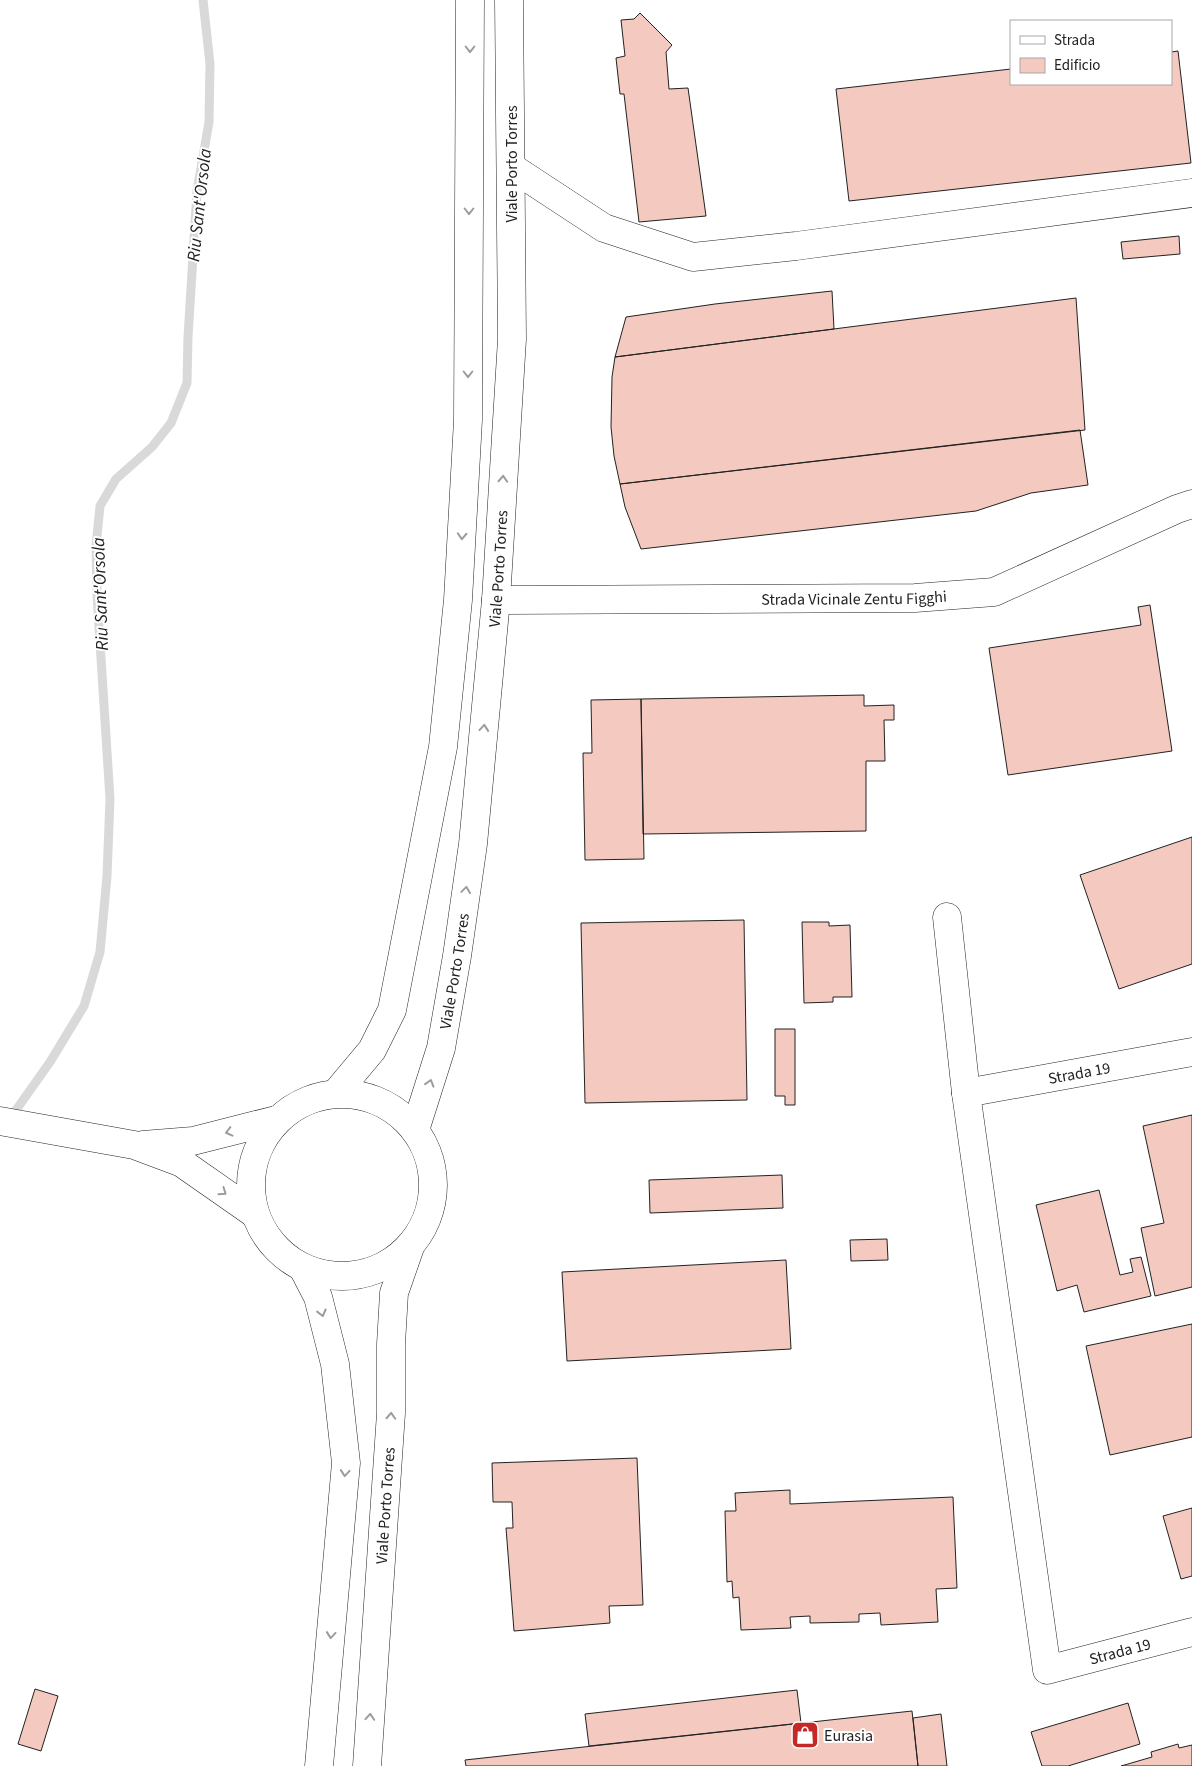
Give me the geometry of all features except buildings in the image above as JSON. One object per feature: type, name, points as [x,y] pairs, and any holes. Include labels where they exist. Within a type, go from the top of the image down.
[{"type":"main road","points":[[336,1093],[372,1050],[392,1010],[443,747],[458,600],[468,420],[470,0]]},
{"type":"main road","name":"Viale Porto Torres","points":[[415,1130],[441,1048],[457,956],[473,844],[496,600],[512,338],[510,0]]},
{"type":"main road","points":[[511,167],[604,228],[692,256],[806,245],[1192,193]]},
{"type":"main road","name":"Strada Vicinale Zentu Figghi","points":[[496,600],[915,598],[994,592],[1177,509],[1192,504]]},
{"type":"main road","points":[[947,917],[966,1093]]},
{"type":"main road","name":"Strada 19","points":[[1192,1052],[966,1093],[1047,1670],[1192,1632]]},
{"type":"main road","points":[[134,1145],[192,1141],[276,1120],[304,1101],[336,1093],[366,1096],[394,1109],[415,1130],[430,1158],[434,1190],[427,1221],[410,1247],[378,1269],[340,1277],[303,1268],[274,1246],[255,1214],[250,1181],[258,1148],[276,1120]]},
{"type":"main road","points":[[0,1121],[134,1145],[182,1163],[255,1214]]},
{"type":"main road","name":"Viale Porto Torres","points":[[367,1766],[392,1413],[391,1344],[394,1293],[410,1247]]},
{"type":"main road","points":[[303,1268],[318,1296],[335,1364],[346,1463],[319,1766]]},
{"type":"waterway","name":"Riu Sant'Orsola","points":[[9,1120],[50,1062],[84,1006],[100,952],[107,876],[110,799],[97,595],[96,546],[100,506],[116,479],[152,447],[171,423],[187,383],[197,191],[209,122],[210,64],[203,0]]},
{"type":"place","name":"Eurasia","points":[[805,1735]]}]
